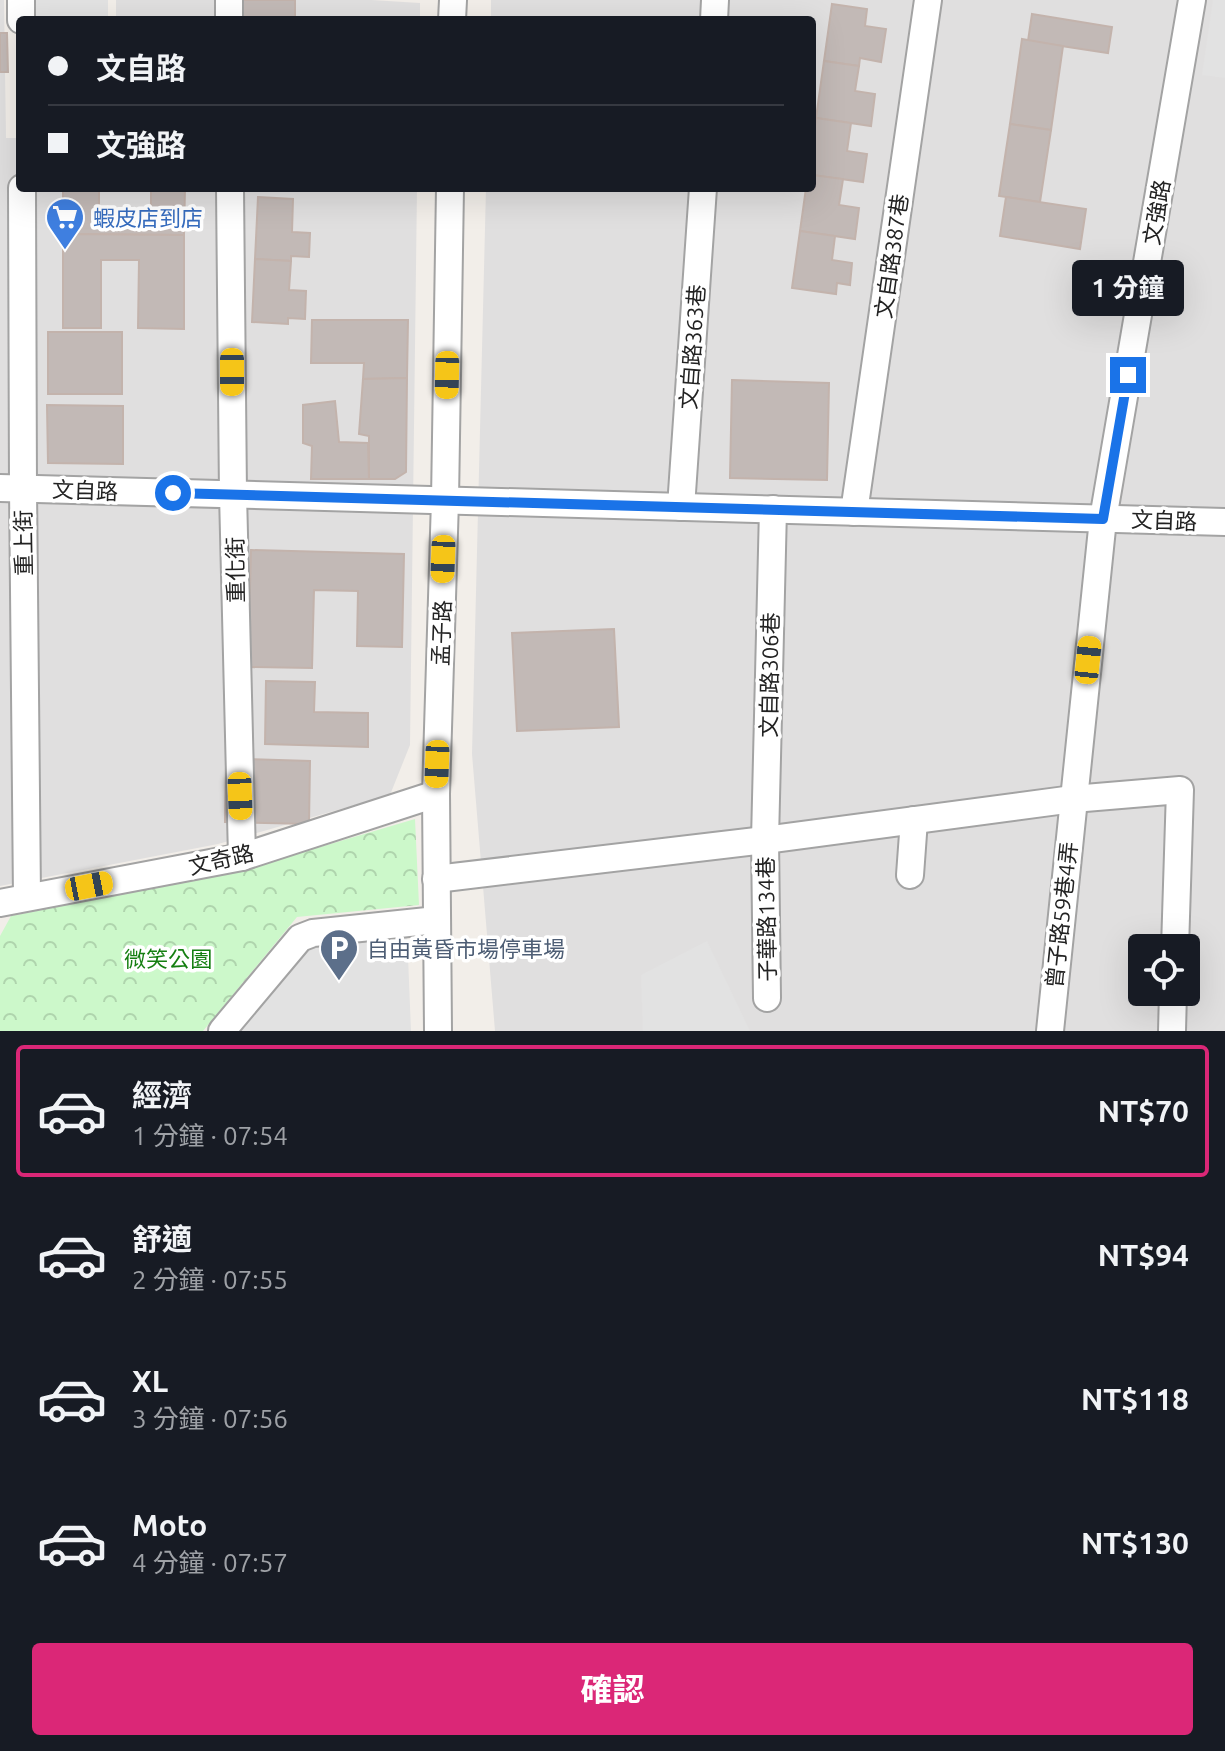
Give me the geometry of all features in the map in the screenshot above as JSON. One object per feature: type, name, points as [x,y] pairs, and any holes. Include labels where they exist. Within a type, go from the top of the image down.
[{"type":"street","name":"文自路387巷","points":[[854,512],[928,0]]},
{"type":"street","name":"文強路","points":[[1073,799],[1103,519],[1192,0]]},
{"type":"street","name":"重上街","points":[[22,192],[11,488],[27,897]]},
{"type":"street","name":"重化街","points":[[230,192],[233,494],[242,857]]},
{"type":"street","name":"孟子路","points":[[438,1031],[436,794],[450,192]]},
{"type":"street","name":"文自路363巷","points":[[681,507],[703,192]]},
{"type":"street","name":"文自路","points":[[11,488],[1225,522]]},
{"type":"street","name":"文自路306巷","points":[[765,840],[773,509]]},
{"type":"street","points":[[436,879],[1073,799],[1180,790],[1175,934]]},
{"type":"street","name":"文奇路","points":[[0,903],[242,857],[436,794]]},
{"type":"street","name":"曾子路59巷4弄","points":[[1050,1031],[1073,799]]},
{"type":"street","points":[[910,875],[914,820]]},
{"type":"street","name":"子華路134巷","points":[[765,840],[767,998]]},
{"type":"street","points":[[222,1031],[300,938],[313,933],[437,920]]},
{"type":"street","points":[[1172,1031],[1173,1006]]},
{"type":"shaded area","points":[[0,0],[4,0],[6,138],[16,138],[16,192],[417,192],[410,745],[390,795],[218,844],[0,886]]},
{"type":"shaded area","points":[[33,0],[108,0],[108,16],[34,16]]},
{"type":"shaded area","points":[[116,0],[372,0],[420,3],[420,16],[116,16]]},
{"type":"shaded area","points":[[491,0],[1225,0],[1225,1031],[495,1031],[472,754],[486,192],[816,192],[816,16],[491,16]]},
{"type":"shaded area","points":[[1213,0],[1225,0],[1225,78],[1202,75]]},
{"type":"shaded area","name":"自由黃昏市場停車場","points":[[308,932],[407,932],[411,1031],[229,1031]]},
{"type":"shaded area","points":[[707,941],[750,1031],[643,1031],[641,975]]},
{"type":"green space","name":"微笑公園","points":[[415,819],[419,905],[297,917],[203,1031],[0,1031],[0,936],[11,916],[242,870]]},
{"type":"building","points":[[243,0],[295,0],[295,16],[243,16]]},
{"type":"building","points":[[832,4],[867,9],[865,26],[886,29],[881,62],[860,58],[859,66],[824,61]]},
{"type":"building","points":[[1032,14],[1112,27],[1108,53],[1028,41]]},
{"type":"building","points":[[0,33],[7,33],[8,72],[0,72]]},
{"type":"building","points":[[1022,39],[1063,46],[1051,130],[1010,124]]},
{"type":"building","points":[[824,61],[859,66],[855,91],[875,94],[871,126],[816,118]]},
{"type":"building","points":[[816,118],[851,123],[847,151],[867,154],[863,182],[816,176]]},
{"type":"building","points":[[1010,124],[1051,130],[1040,202],[999,196]]},
{"type":"building","points":[[816,176],[843,179],[839,205],[859,208],[855,239],[800,231],[805,192],[816,192]]},
{"type":"building","points":[[63,192],[99,192],[99,208],[151,209],[151,192],[185,192],[184,235],[63,234]]},
{"type":"building","points":[[258,197],[293,199],[292,232],[310,233],[309,257],[291,256],[291,261],[255,259]]},
{"type":"building","points":[[1006,197],[1086,209],[1080,249],[1000,236]]},
{"type":"building","points":[[800,231],[835,236],[832,260],[852,263],[850,285],[837,283],[836,294],[792,288]]},
{"type":"building","points":[[63,234],[184,235],[184,329],[138,328],[139,260],[101,260],[101,328],[63,328]]},
{"type":"building","points":[[255,259],[291,261],[289,290],[306,291],[305,319],[288,318],[288,324],[252,322]]},
{"type":"building","points":[[312,320],[408,320],[407,378],[363,379],[364,363],[311,363]]},
{"type":"building","points":[[48,332],[122,332],[122,394],[48,394]]},
{"type":"building","points":[[407,378],[406,472],[395,479],[369,479],[369,436],[359,434],[363,379]]},
{"type":"building","points":[[732,380],[829,383],[827,480],[730,478]]},
{"type":"building","points":[[335,401],[339,442],[368,443],[369,479],[311,479],[312,446],[303,443],[303,405]]},
{"type":"building","points":[[47,405],[123,406],[123,464],[48,463]]},
{"type":"building","points":[[251,550],[404,554],[402,647],[357,646],[358,591],[314,590],[312,668],[248,667]]},
{"type":"building","points":[[614,629],[619,727],[517,731],[512,633]]},
{"type":"building","points":[[266,681],[315,682],[314,712],[368,713],[368,747],[265,744]]},
{"type":"building","points":[[245,759],[310,761],[309,824],[225,822],[226,766],[245,767]]},
{"type":"place","name":"蝦皮店到店","points":[[65,251]]},
{"type":"place","name":"自由黃昏市場停車場","points":[[339,982]]},
{"type":"route","points":[[173,493],[1103,519],[1128,375]]}]
